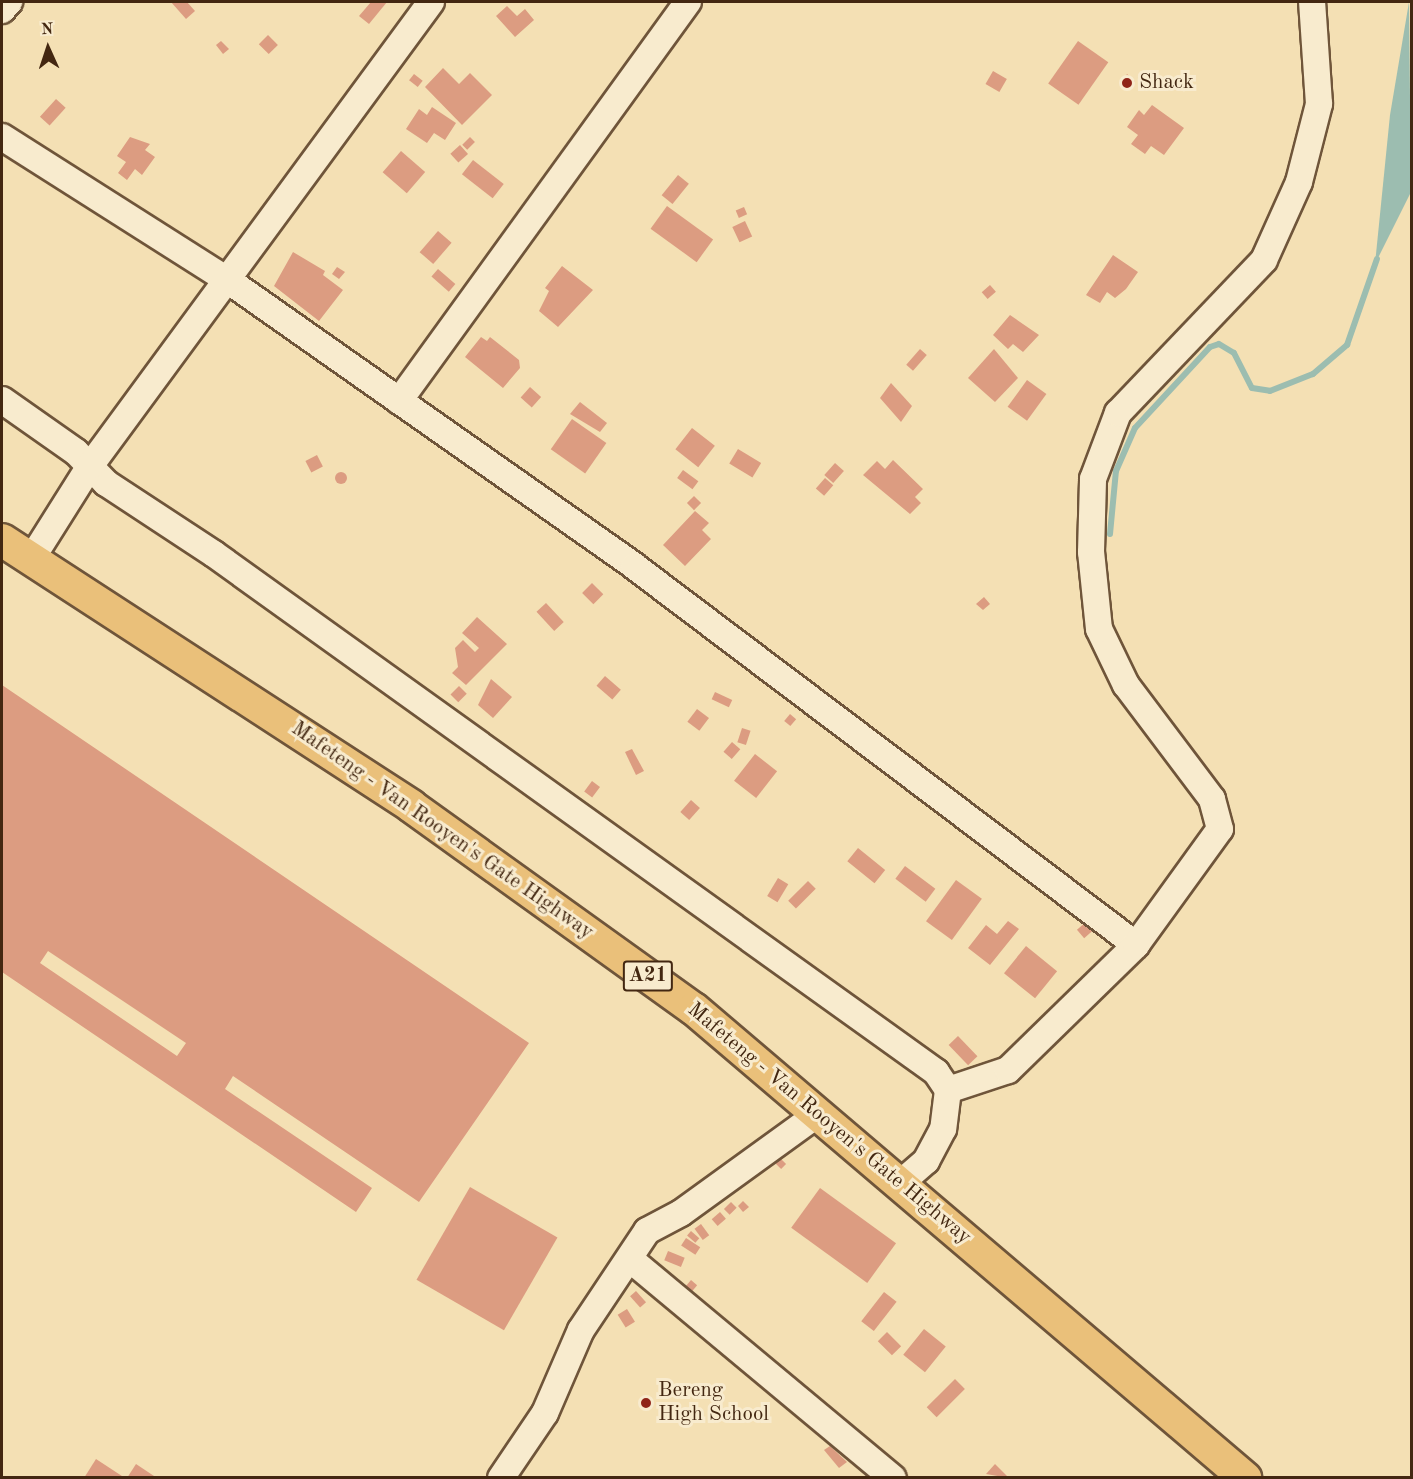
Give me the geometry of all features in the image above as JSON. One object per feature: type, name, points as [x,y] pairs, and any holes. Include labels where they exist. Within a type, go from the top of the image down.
[{"type":"main road","name":"Mafeteng - Van Rooyen's Gate Highway","points":[[2,540],[33,558],[421,813],[694,1010],[815,1116],[901,1183],[1245,1478]]},
{"type":"street","points":[[2,10],[9,2]]},
{"type":"street","points":[[33,558],[90,466],[229,281],[431,2]]},
{"type":"street","points":[[399,401],[688,2]]},
{"type":"street","points":[[948,1090],[1008,1070],[1136,945],[1207,851],[1220,829],[1220,816],[1126,685],[1099,629],[1091,552],[1093,479],[1118,413],[1228,300],[1264,260],[1273,241],[1299,182],[1319,104],[1312,2]]},
{"type":"street","points":[[2,137],[229,281],[699,612],[1136,945]]},
{"type":"street","points":[[2,400],[90,466],[106,483],[855,1010],[936,1072],[948,1090],[943,1129],[926,1161],[901,1183]]},
{"type":"street","points":[[501,1478],[546,1413],[581,1330],[647,1231],[681,1214],[815,1116]]},
{"type":"street","points":[[630,1259],[893,1478]]},
{"type":"shaded area","points":[[1409,2],[1411,192],[1375,264],[1390,115]]},
{"type":"building","points":[[171,2],[187,2],[195,11],[186,19]]},
{"type":"building","points":[[371,2],[387,2],[369,24],[359,16]]},
{"type":"building","points":[[507,6],[517,16],[525,9],[534,20],[515,37],[496,16]]},
{"type":"building","points":[[268,35],[278,45],[269,54],[259,44]]},
{"type":"building","points":[[221,41],[229,49],[223,54],[216,45]]},
{"type":"building","points":[[1078,41],[1108,62],[1078,105],[1048,84]]},
{"type":"building","points":[[443,68],[459,84],[470,73],[492,95],[462,125],[425,87]]},
{"type":"building","points":[[993,71],[1007,79],[999,92],[986,84]]},
{"type":"building","points":[[414,74],[423,81],[418,87],[409,80]]},
{"type":"building","name":"Shack","points":[[1127,74],[1135,81],[1128,90],[1120,85]]},
{"type":"building","points":[[56,99],[66,108],[50,126],[40,117]]},
{"type":"building","points":[[1152,105],[1184,128],[1164,155],[1151,146],[1145,154],[1131,144],[1138,135],[1127,127],[1139,110],[1144,115]]},
{"type":"building","points":[[432,107],[456,123],[445,140],[434,133],[427,143],[406,129],[419,109],[427,115]]},
{"type":"building","points":[[130,137],[150,144],[145,150],[155,157],[142,175],[135,169],[127,180],[118,173],[126,162],[117,156]]},
{"type":"building","points":[[470,137],[475,142],[467,150],[462,145]]},
{"type":"building","points":[[460,145],[468,154],[458,163],[450,154]]},
{"type":"building","points":[[401,151],[425,172],[407,193],[383,172]]},
{"type":"building","points":[[473,160],[504,184],[493,198],[462,174]]},
{"type":"building","points":[[678,175],[689,184],[673,204],[662,195]]},
{"type":"building","points":[[667,206],[713,240],[697,262],[651,229]]},
{"type":"building","points":[[744,207],[747,214],[739,218],[736,211]]},
{"type":"building","points":[[745,221],[752,236],[739,242],[732,227]]},
{"type":"building","points":[[438,231],[452,243],[433,264],[420,252]]},
{"type":"building","points":[[293,252],[325,271],[323,275],[343,290],[319,321],[274,286]]},
{"type":"building","points":[[1113,255],[1138,272],[1126,289],[1115,298],[1107,292],[1100,303],[1086,295]]},
{"type":"building","points":[[562,266],[593,290],[558,327],[539,311],[549,291],[545,288]]},
{"type":"building","points":[[337,267],[345,272],[339,279],[332,274]]},
{"type":"building","points":[[438,269],[455,284],[449,292],[431,277]]},
{"type":"building","points":[[990,285],[996,292],[988,299],[982,292]]},
{"type":"building","points":[[1010,315],[1039,335],[1023,352],[1013,344],[1008,349],[993,335]]},
{"type":"building","points":[[481,337],[487,341],[490,337],[519,360],[520,368],[503,388],[465,357]]},
{"type":"building","points":[[920,349],[927,355],[913,371],[906,365]]},
{"type":"building","points":[[994,349],[1018,378],[995,402],[968,378]]},
{"type":"building","points":[[1027,380],[1046,394],[1027,421],[1008,407]]},
{"type":"building","points":[[891,383],[912,406],[901,422],[880,398]]},
{"type":"building","points":[[530,387],[541,397],[532,407],[521,397]]},
{"type":"building","points":[[580,402],[607,423],[600,432],[570,414]]},
{"type":"building","points":[[572,419],[606,443],[585,473],[551,449]]},
{"type":"building","points":[[692,428],[715,446],[698,467],[675,449]]},
{"type":"building","points":[[738,449],[761,463],[752,477],[729,464]]},
{"type":"building","points":[[317,455],[323,467],[311,472],[305,461]]},
{"type":"building","points":[[893,460],[923,489],[915,497],[921,503],[910,514],[863,475],[877,461],[885,469]]},
{"type":"building","points":[[835,463],[844,471],[833,483],[824,475]]},
{"type":"building","points":[[683,470],[698,481],[692,489],[677,478]]},
{"type":"building","points":[[341,472],[347,478],[341,484],[335,478]]},
{"type":"building","points":[[825,478],[833,485],[824,496],[816,489]]},
{"type":"building","points":[[694,496],[701,503],[694,510],[687,503]]},
{"type":"building","points":[[695,511],[709,523],[702,530],[711,539],[685,566],[663,545]]},
{"type":"building","points":[[592,583],[603,594],[593,604],[582,593]]},
{"type":"building","points":[[984,597],[990,604],[983,610],[976,604]]},
{"type":"building","points":[[546,603],[564,622],[554,631],[536,612]]},
{"type":"building","points":[[477,617],[507,644],[466,685],[452,673],[458,667],[455,648],[463,640],[475,652],[479,648],[462,633]]},
{"type":"building","points":[[605,676],[621,690],[612,700],[596,686]]},
{"type":"building","points":[[491,679],[512,697],[493,718],[478,705]]},
{"type":"building","points":[[2,685],[529,1043],[419,1202],[233,1076],[225,1089],[372,1188],[356,1212],[2,972]],"holes":[[[48,951],[186,1043],[177,1056],[40,963]]]},
{"type":"building","points":[[459,686],[467,694],[458,702],[451,694]]},
{"type":"building","points":[[715,692],[732,700],[729,707],[712,699]]},
{"type":"building","points":[[697,709],[709,718],[699,731],[687,722]]},
{"type":"building","points":[[790,714],[796,719],[790,726],[784,721]]},
{"type":"building","points":[[742,728],[751,731],[746,745],[737,742]]},
{"type":"building","points":[[732,742],[740,749],[732,759],[723,752]]},
{"type":"building","points":[[632,749],[644,771],[636,775],[625,752]]},
{"type":"building","points":[[755,754],[777,771],[756,798],[734,781]]},
{"type":"building","points":[[592,781],[600,787],[592,797],[584,791]]},
{"type":"building","points":[[691,800],[700,808],[689,820],[680,812]]},
{"type":"building","points":[[858,848],[885,870],[875,883],[847,861]]},
{"type":"building","points":[[905,866],[935,889],[926,902],[895,879]]},
{"type":"building","points":[[778,878],[788,884],[777,902],[767,896]]},
{"type":"building","points":[[956,880],[982,899],[952,940],[926,921]]},
{"type":"building","points":[[808,881],[816,889],[796,909],[788,901]]},
{"type":"building","points":[[1008,921],[1019,929],[990,965],[968,948],[986,925],[997,934]]},
{"type":"building","points":[[1086,922],[1093,930],[1084,938],[1077,930]]},
{"type":"building","points":[[1026,946],[1057,971],[1035,998],[1004,973]]},
{"type":"building","points":[[958,1036],[977,1056],[968,1065],[949,1045]]},
{"type":"building","points":[[779,1157],[786,1164],[781,1169],[774,1162]]},
{"type":"building","points":[[470,1187],[557,1238],[504,1330],[416,1280]]},
{"type":"building","points":[[820,1188],[896,1243],[867,1283],[791,1228]]},
{"type":"building","points":[[743,1201],[749,1207],[743,1212],[738,1206]]},
{"type":"building","points":[[731,1202],[737,1208],[730,1215],[724,1209]]},
{"type":"building","points":[[720,1212],[726,1219],[718,1226],[712,1219]]},
{"type":"building","points":[[701,1224],[709,1235],[703,1240],[695,1229]]},
{"type":"building","points":[[691,1231],[699,1238],[695,1243],[687,1236]]},
{"type":"building","points":[[686,1238],[700,1247],[695,1255],[681,1246]]},
{"type":"building","points":[[668,1251],[685,1258],[681,1267],[664,1260]]},
{"type":"building","points":[[691,1280],[697,1285],[687,1297],[681,1292]]},
{"type":"building","points":[[636,1291],[646,1302],[640,1308],[630,1296]]},
{"type":"building","points":[[884,1292],[897,1302],[874,1331],[861,1321]]},
{"type":"building","points":[[627,1309],[635,1322],[626,1328],[618,1315]]},
{"type":"building","points":[[924,1329],[946,1347],[925,1372],[903,1355]]},
{"type":"building","points":[[887,1332],[901,1346],[892,1355],[878,1341]]},
{"type":"building","points":[[955,1379],[965,1389],[937,1417],[927,1407]]},
{"type":"building","points":[[830,1446],[847,1462],[839,1468],[824,1450]]},
{"type":"building","points":[[96,1459],[125,1478],[84,1478]]},
{"type":"building","points":[[136,1464],[157,1478],[127,1478]]},
{"type":"building","points":[[995,1464],[1009,1478],[986,1474]]},
{"type":"waterway","points":[[1110,534],[1116,471],[1135,428],[1210,347],[1219,344],[1234,353],[1252,388],[1270,391],[1313,374],[1347,345],[1377,259]]},
{"type":"place","name":"Shack","points":[[1127,83]]},
{"type":"place","name":"Bereng High School","points":[[646,1403]]}]
